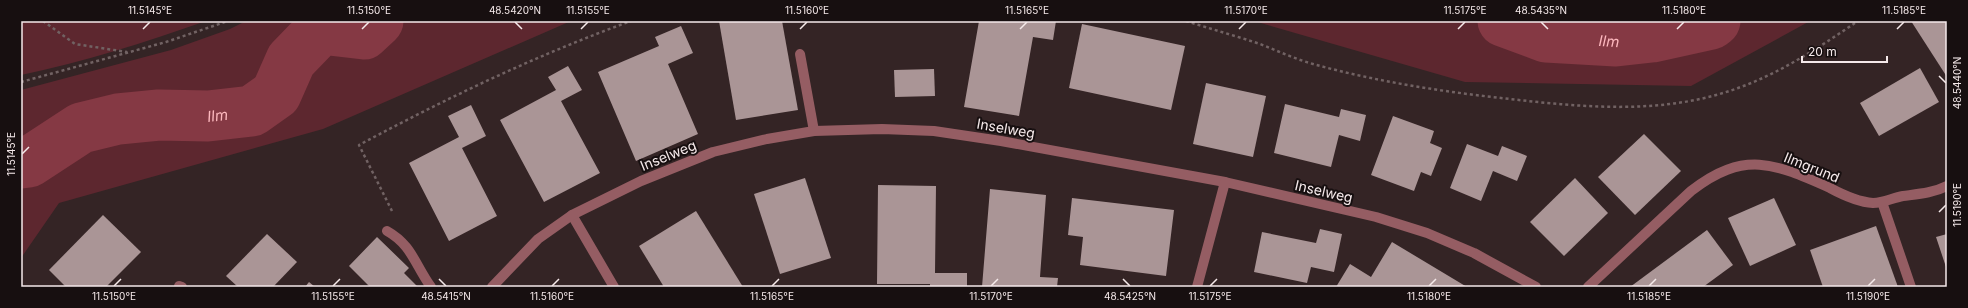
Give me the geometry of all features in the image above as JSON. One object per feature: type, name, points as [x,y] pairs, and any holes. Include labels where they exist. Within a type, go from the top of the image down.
[{"type":"street","points":[[800,54],[814,131]]},
{"type":"street","name":"Inselweg","points":[[492,287],[538,239],[572,215],[641,181],[713,152],[814,131],[882,129],[934,131],[1001,141],[1225,182],[1376,217],[1427,233],[1474,253],[1536,287]]},
{"type":"street","name":"Ilmgrund","points":[[1588,287],[1691,191],[1705,181],[1730,168],[1753,164],[1766,164],[1786,169],[1854,199],[1873,203],[1882,202],[1900,196],[1934,192],[1947,186]]},
{"type":"street","points":[[1197,287],[1225,182]]},
{"type":"street","points":[[1882,202],[1911,287]]},
{"type":"street","points":[[572,215],[614,287]]},
{"type":"street","points":[[387,230],[399,238],[408,249],[431,287]]},
{"type":"path","points":[[43,21],[75,44],[129,52]]},
{"type":"path","points":[[21,82],[129,52],[228,21]]},
{"type":"path","points":[[387,230],[393,213],[359,144],[420,112],[521,66],[631,21]]},
{"type":"path","points":[[1186,21],[1260,44],[1311,64],[1350,74],[1456,93],[1562,105],[1601,107],[1660,105],[1684,102],[1739,88],[1776,71],[1858,21]]},
{"type":"shaded area","points":[[21,21],[206,21],[115,51],[21,75]]},
{"type":"shaded area","points":[[246,21],[571,21],[323,129],[59,203],[21,258],[21,90],[171,50],[230,29]]},
{"type":"shaded area","points":[[1254,21],[1810,21],[1691,86],[1465,82]]},
{"type":"building","points":[[719,21],[782,21],[798,110],[736,120]]},
{"type":"building","points":[[979,21],[1056,21],[1053,40],[1033,37],[1019,116],[964,107]]},
{"type":"building","points":[[1911,21],[1947,21],[1947,77]]},
{"type":"building","points":[[1082,24],[1185,46],[1171,110],[1069,88]]},
{"type":"building","points":[[681,26],[693,53],[668,64],[698,134],[636,161],[598,72],[659,46],[655,37]]},
{"type":"building","points":[[568,66],[582,90],[561,101],[600,173],[544,202],[500,120],[556,90],[548,77]]},
{"type":"building","points":[[1920,68],[1939,102],[1879,136],[1860,103]]},
{"type":"building","points":[[934,69],[935,96],[895,97],[894,70]]},
{"type":"building","points":[[1206,83],[1266,96],[1253,157],[1193,144]]},
{"type":"building","points":[[1285,104],[1339,117],[1341,109],[1366,115],[1360,141],[1339,135],[1331,167],[1274,153]]},
{"type":"building","points":[[471,105],[486,136],[462,148],[497,216],[449,241],[409,163],[459,137],[448,116]]},
{"type":"building","points":[[1393,116],[1434,131],[1430,143],[1442,148],[1431,176],[1421,172],[1414,191],[1371,175]]},
{"type":"building","points":[[1644,134],[1681,171],[1635,215],[1598,177]]},
{"type":"building","points":[[1467,144],[1498,156],[1502,146],[1527,156],[1517,181],[1493,171],[1481,201],[1450,188]]},
{"type":"building","points":[[805,178],[831,258],[780,274],[754,194]]},
{"type":"building","points":[[1575,178],[1608,213],[1564,256],[1530,222]]},
{"type":"building","points":[[878,185],[936,186],[935,273],[967,273],[967,287],[930,287],[930,284],[877,284]]},
{"type":"building","points":[[990,189],[1046,195],[1040,277],[1058,278],[1057,287],[982,287]]},
{"type":"building","points":[[1072,198],[1174,210],[1166,276],[1080,265],[1083,237],[1068,235]]},
{"type":"building","points":[[1774,198],[1796,245],[1750,266],[1728,218]]},
{"type":"building","points":[[696,211],[743,287],[664,287],[639,246]]},
{"type":"building","points":[[103,215],[141,252],[106,287],[66,287],[49,270]]},
{"type":"building","points":[[1876,226],[1898,287],[1823,287],[1810,250]]},
{"type":"building","points":[[1320,229],[1342,234],[1334,272],[1311,267],[1307,283],[1254,272],[1262,232],[1316,243]]},
{"type":"building","points":[[1707,230],[1733,265],[1703,287],[1630,287]]},
{"type":"building","points":[[267,234],[297,262],[273,287],[238,287],[226,276]]},
{"type":"building","points":[[1947,234],[1947,270],[1936,237]]},
{"type":"building","points":[[377,237],[409,268],[404,273],[418,287],[370,287],[349,266]]},
{"type":"building","points":[[1392,242],[1467,287],[1336,287],[1350,264],[1371,277]]},
{"type":"building","points":[[309,282],[315,287],[305,287]]},
{"type":"waterway","name":"Ilm","points":[[21,163],[29,162],[81,128],[118,119],[159,115],[208,116],[252,111],[276,94],[291,60],[321,29],[364,34],[378,21]]},
{"type":"waterway","name":"Ilm","points":[[1503,21],[1546,37],[1616,41],[1652,37],[1711,24],[1715,21]]},
{"type":"waterway","points":[[21,177],[29,162]]}]
